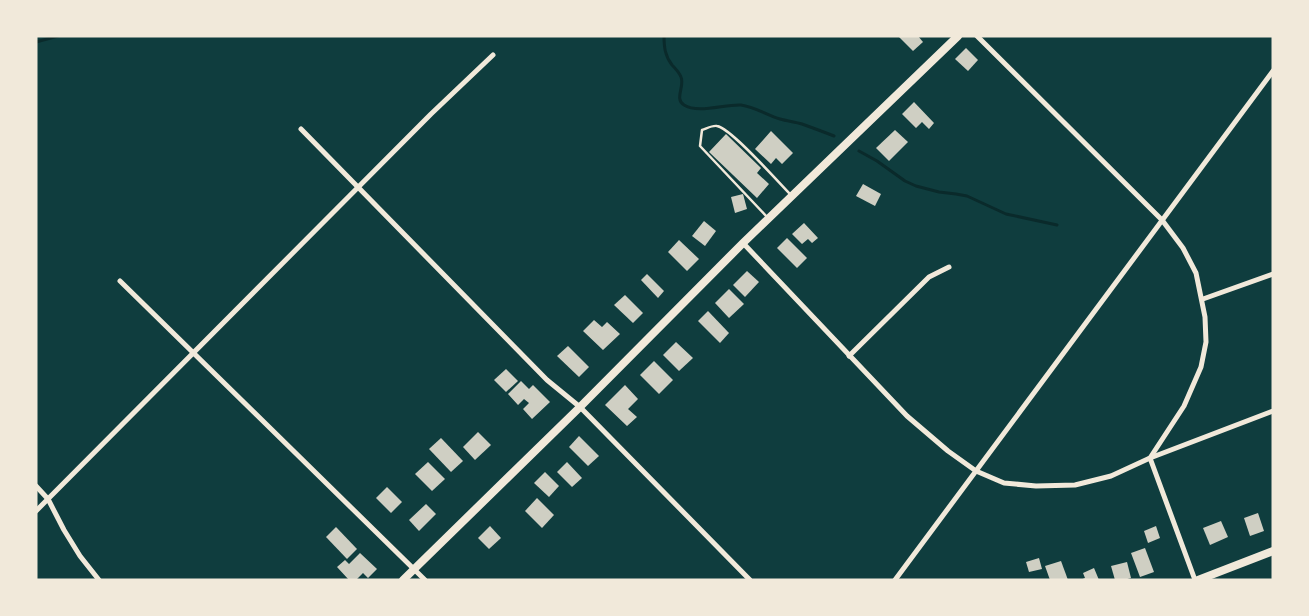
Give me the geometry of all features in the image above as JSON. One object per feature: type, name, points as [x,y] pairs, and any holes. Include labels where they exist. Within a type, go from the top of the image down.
[{"type":"main road","points":[[403,580],[768,219],[958,36]]},
{"type":"main road","points":[[1197,580],[1273,551]]},
{"type":"street","points":[[977,36],[1162,220],[1183,248],[1196,274],[1203,299],[1205,317],[1206,342],[1201,367],[1184,406],[1150,458]]},
{"type":"street","points":[[36,511],[431,114],[493,55]]},
{"type":"street","points":[[895,580],[1273,71]]},
{"type":"street","points":[[301,129],[548,380],[580,407],[750,580]]},
{"type":"street","points":[[744,243],[906,416],[948,451],[976,471],[1004,483],[1036,486],[1075,485],[1111,476],[1150,458],[1273,411]]},
{"type":"street","points":[[849,356],[929,277],[949,268]]},
{"type":"street","points":[[1203,299],[1273,274]]},
{"type":"street","points":[[120,281],[425,580]]},
{"type":"street","points":[[1150,458],[1197,580]]},
{"type":"street","points":[[36,486],[48,499],[80,556],[99,580]]},
{"type":"lane","points":[[768,219],[700,146],[702,130],[716,126],[726,130],[792,196]]},
{"type":"building","points":[[898,36],[918,36],[923,42],[913,51]]},
{"type":"building","points":[[966,48],[978,60],[968,71],[955,59]]},
{"type":"building","points":[[914,102],[934,123],[929,129],[922,122],[916,128],[902,114]]},
{"type":"building","points":[[895,130],[908,142],[889,161],[876,148]]},
{"type":"building","points":[[771,131],[793,153],[782,164],[776,158],[771,164],[755,149]]},
{"type":"building","points":[[726,134],[761,168],[757,173],[769,184],[757,198],[709,152]]},
{"type":"building","points":[[863,184],[881,194],[875,206],[856,196]]},
{"type":"building","points":[[743,194],[747,209],[735,213],[731,197]]},
{"type":"building","points":[[704,221],[716,231],[705,246],[692,236]]},
{"type":"building","points":[[804,223],[818,238],[812,243],[808,239],[802,244],[792,234]]},
{"type":"building","points":[[787,238],[807,258],[797,268],[777,248]]},
{"type":"building","points":[[679,240],[699,259],[687,271],[668,252]]},
{"type":"building","points":[[747,271],[759,282],[745,297],[733,285]]},
{"type":"building","points":[[647,274],[664,291],[658,298],[641,280]]},
{"type":"building","points":[[729,289],[744,304],[729,318],[715,303]]},
{"type":"building","points":[[625,295],[643,313],[633,323],[614,305]]},
{"type":"building","points":[[708,311],[729,333],[720,343],[698,321]]},
{"type":"building","points":[[594,320],[602,327],[607,322],[620,334],[603,350],[583,331]]},
{"type":"building","points":[[676,342],[693,358],[679,371],[663,355]]},
{"type":"building","points":[[568,346],[589,367],[579,377],[557,356]]},
{"type":"building","points":[[654,361],[673,380],[659,394],[640,375]]},
{"type":"building","points":[[506,369],[518,381],[506,392],[494,380]]},
{"type":"building","points":[[521,381],[529,389],[533,385],[550,402],[532,419],[523,409],[529,403],[524,399],[518,405],[508,394]]},
{"type":"building","points":[[625,385],[638,399],[628,409],[637,417],[627,426],[605,405]]},
{"type":"building","points":[[478,432],[491,445],[475,460],[463,447]]},
{"type":"building","points":[[579,436],[599,456],[588,466],[569,447]]},
{"type":"building","points":[[441,438],[463,461],[451,472],[429,449]]},
{"type":"building","points":[[428,462],[445,479],[432,491],[415,474]]},
{"type":"building","points":[[567,462],[582,478],[572,487],[557,472]]},
{"type":"building","points":[[545,472],[559,486],[549,497],[534,483]]},
{"type":"building","points":[[387,487],[402,502],[391,513],[376,498]]},
{"type":"building","points":[[537,498],[554,515],[542,528],[525,511]]},
{"type":"building","points":[[426,504],[436,514],[419,531],[409,520]]},
{"type":"building","points":[[1258,513],[1264,531],[1250,536],[1244,518]]},
{"type":"building","points":[[1221,521],[1228,537],[1210,545],[1203,528]]},
{"type":"building","points":[[490,526],[501,538],[489,549],[478,538]]},
{"type":"building","points":[[1156,526],[1160,538],[1148,543],[1144,531]]},
{"type":"building","points":[[336,527],[357,549],[347,559],[326,537]]},
{"type":"building","points":[[1145,548],[1154,572],[1140,577],[1131,553]]},
{"type":"building","points":[[360,553],[377,569],[368,578],[363,573],[356,580],[349,580],[337,567],[345,560],[349,564]]},
{"type":"building","points":[[1039,558],[1042,569],[1029,572],[1026,562]]},
{"type":"building","points":[[1061,561],[1068,580],[1050,580],[1045,566]]},
{"type":"building","points":[[1127,562],[1131,578],[1115,580],[1111,566]]},
{"type":"building","points":[[1094,568],[1099,580],[1080,580],[1085,578],[1083,573]]},
{"type":"waterway","points":[[36,42],[58,36]]},
{"type":"waterway","points":[[664,36],[668,58],[681,77],[680,99],[684,105],[697,109],[735,105],[746,106],[834,136]]},
{"type":"waterway","points":[[859,151],[916,186],[967,196],[1006,214],[1057,225]]}]
